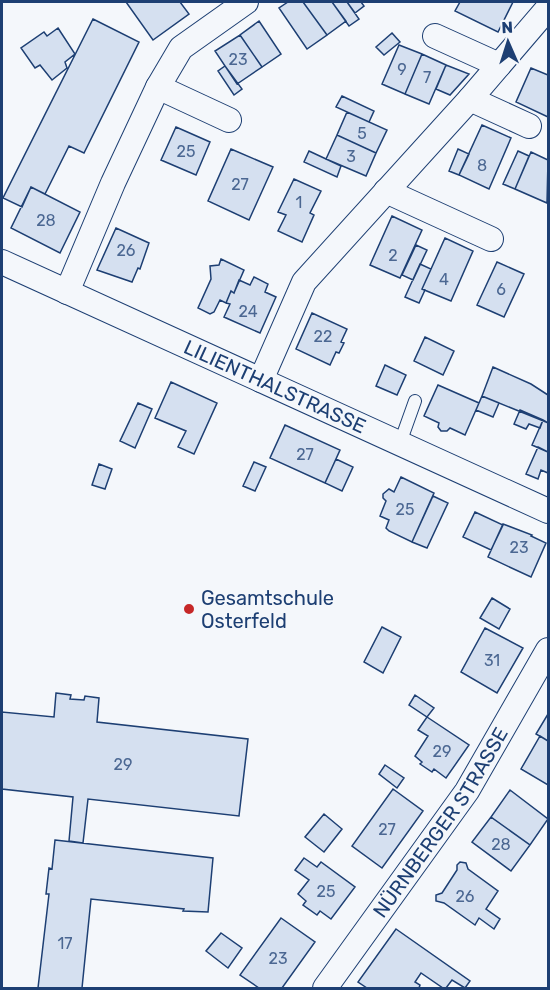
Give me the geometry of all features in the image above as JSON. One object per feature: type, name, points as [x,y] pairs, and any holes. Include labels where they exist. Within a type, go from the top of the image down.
[{"type":"street","points":[[67,292],[108,193],[158,87],[181,48],[246,2]]},
{"type":"street","points":[[261,380],[304,282],[549,8]]},
{"type":"street","points":[[435,36],[499,64]]},
{"type":"street","points":[[158,87],[229,120]]},
{"type":"street","points":[[470,99],[529,126]]},
{"type":"street","points":[[386,191],[491,239]]},
{"type":"street","name":"LILIENTHALSTRASSE","points":[[2,262],[549,511]]},
{"type":"street","name":"NÜRNBERGER STRASSE","points":[[325,988],[466,790],[549,650]]},
{"type":"lane","points":[[400,443],[415,401]]},
{"type":"building","points":[[126,2],[180,2],[189,14],[153,40]]},
{"type":"building","points":[[288,2],[303,2],[327,35],[307,49],[279,8]]},
{"type":"building","points":[[303,2],[332,2],[346,21],[327,35]]},
{"type":"building","points":[[332,2],[347,2],[359,19],[349,26]]},
{"type":"building","points":[[347,2],[361,2],[364,6],[355,13]]},
{"type":"building","points":[[460,2],[513,2],[498,32],[455,11]]},
{"type":"building","points":[[93,19],[139,42],[84,153],[69,146],[45,194],[31,187],[22,207],[3,198]]},
{"type":"building","points":[[259,21],[281,54],[262,67],[240,35]]},
{"type":"building","points":[[58,28],[75,54],[65,62],[67,68],[52,80],[40,65],[35,68],[21,48],[44,32],[47,36]]},
{"type":"building","points":[[392,33],[400,42],[384,55],[376,47]]},
{"type":"building","points":[[240,35],[262,67],[237,84],[215,51]]},
{"type":"building","points":[[399,45],[422,54],[405,94],[382,84]]},
{"type":"building","points":[[422,54],[446,65],[429,104],[405,94]]},
{"type":"building","points":[[446,65],[469,74],[450,95],[436,89]]},
{"type":"building","points":[[225,66],[242,89],[234,95],[218,71]]},
{"type":"building","points":[[531,68],[548,75],[548,117],[516,102]]},
{"type":"building","points":[[342,96],[374,111],[369,122],[336,107]]},
{"type":"building","points":[[347,112],[387,130],[376,153],[337,135]]},
{"type":"building","points":[[482,125],[511,138],[489,189],[459,175]]},
{"type":"building","points":[[176,127],[210,142],[196,175],[161,160]]},
{"type":"building","points":[[337,135],[376,153],[366,176],[326,159]]},
{"type":"building","points":[[231,149],[273,167],[249,220],[208,201]]},
{"type":"building","points":[[458,149],[469,154],[459,175],[449,171]]},
{"type":"building","points":[[309,151],[341,166],[337,177],[304,162]]},
{"type":"building","points":[[518,151],[529,156],[515,189],[503,184]]},
{"type":"building","points":[[531,152],[548,160],[547,203],[515,189]]},
{"type":"building","points":[[294,179],[321,191],[310,213],[314,215],[302,242],[278,231],[286,215],[278,212]]},
{"type":"building","points":[[31,187],[80,212],[60,253],[11,228]]},
{"type":"building","points":[[392,216],[422,230],[400,278],[370,265]]},
{"type":"building","points":[[116,228],[149,243],[140,269],[138,268],[132,282],[97,270]]},
{"type":"building","points":[[445,238],[473,251],[451,301],[422,289]]},
{"type":"building","points":[[416,245],[427,250],[413,280],[402,275]]},
{"type":"building","points":[[221,259],[244,270],[234,293],[231,291],[226,303],[220,300],[214,312],[210,314],[198,308],[211,279],[210,266],[219,265]]},
{"type":"building","points":[[497,262],[524,274],[504,317],[477,305]]},
{"type":"building","points":[[420,264],[431,269],[422,289],[425,290],[419,303],[405,297]]},
{"type":"building","points":[[254,277],[268,284],[265,292],[276,297],[260,333],[224,317],[230,304],[226,303],[231,291],[234,293],[239,280],[250,285]]},
{"type":"building","points":[[312,313],[347,329],[341,342],[344,343],[339,353],[336,352],[330,365],[296,349]]},
{"type":"building","points":[[425,337],[454,351],[443,375],[414,361]]},
{"type":"building","points":[[385,365],[406,375],[397,395],[376,386]]},
{"type":"building","points":[[493,367],[531,384],[548,395],[548,423],[482,396]]},
{"type":"building","points":[[171,382],[217,403],[194,454],[178,447],[186,431],[155,418]]},
{"type":"building","points":[[438,385],[479,403],[465,435],[450,428],[447,431],[441,431],[438,427],[439,423],[424,416]]},
{"type":"building","points":[[482,396],[499,403],[493,417],[476,410]]},
{"type":"building","points":[[138,403],[152,409],[135,448],[120,441]]},
{"type":"building","points":[[520,410],[543,420],[540,428],[529,424],[526,429],[514,424]]},
{"type":"building","points":[[543,420],[548,423],[548,452],[532,445]]},
{"type":"building","points":[[285,425],[340,450],[325,483],[270,458]]},
{"type":"building","points":[[538,447],[548,452],[548,473],[541,470],[538,479],[526,474]]},
{"type":"building","points":[[336,459],[353,467],[342,491],[325,483]]},
{"type":"building","points":[[254,462],[266,467],[255,491],[243,486]]},
{"type":"building","points":[[99,464],[112,469],[105,489],[92,485]]},
{"type":"building","points":[[401,477],[434,493],[412,542],[389,531],[386,528],[389,520],[380,516],[386,501],[383,494],[389,489],[394,492]]},
{"type":"building","points":[[433,496],[448,503],[427,548],[412,542]]},
{"type":"building","points":[[475,512],[503,525],[491,550],[463,537]]},
{"type":"building","points":[[503,524],[546,543],[531,577],[488,557]]},
{"type":"building","points":[[492,598],[510,609],[499,629],[480,618]]},
{"type":"building","points":[[382,627],[401,637],[383,673],[364,662]]},
{"type":"building","points":[[485,628],[523,648],[497,693],[461,672]]},
{"type":"building","points":[[56,693],[71,695],[70,699],[84,700],[85,696],[99,698],[97,722],[248,739],[239,816],[88,799],[83,843],[69,841],[73,797],[2,789],[2,712],[54,717]]},
{"type":"building","points":[[415,695],[434,708],[427,717],[409,705]]},
{"type":"building","points":[[548,714],[548,741],[536,734]]},
{"type":"building","points":[[427,717],[469,745],[446,778],[434,769],[432,772],[420,764],[422,762],[415,756],[428,736],[418,730]]},
{"type":"building","points":[[540,736],[548,741],[548,785],[521,769]]},
{"type":"building","points":[[385,765],[404,778],[397,788],[379,774]]},
{"type":"building","points":[[393,789],[423,811],[382,868],[352,846]]},
{"type":"building","points":[[510,790],[548,819],[530,845],[491,817]]},
{"type":"building","points":[[324,814],[342,829],[324,852],[305,837]]},
{"type":"building","points":[[491,817],[530,845],[511,871],[472,842]]},
{"type":"building","points":[[55,840],[213,858],[208,912],[91,899],[82,988],[38,988],[49,894],[46,894],[49,868],[52,869]]},
{"type":"building","points":[[304,858],[317,867],[321,862],[355,887],[331,919],[320,911],[317,915],[303,905],[306,901],[298,894],[309,880],[295,870]]},
{"type":"building","points":[[460,862],[466,863],[468,869],[498,891],[486,909],[500,919],[494,929],[479,918],[475,925],[444,903],[436,901],[436,895],[442,893]]},
{"type":"building","points":[[281,918],[315,942],[282,988],[259,988],[240,975]]},
{"type":"building","points":[[396,929],[470,981],[465,988],[452,980],[446,988],[443,988],[421,973],[415,982],[420,985],[419,988],[367,988],[358,982]]},
{"type":"building","points":[[221,933],[242,948],[228,968],[206,951]]},
{"type":"place","name":"Gesamtschule Osterfeld","points":[[189,609]]}]
